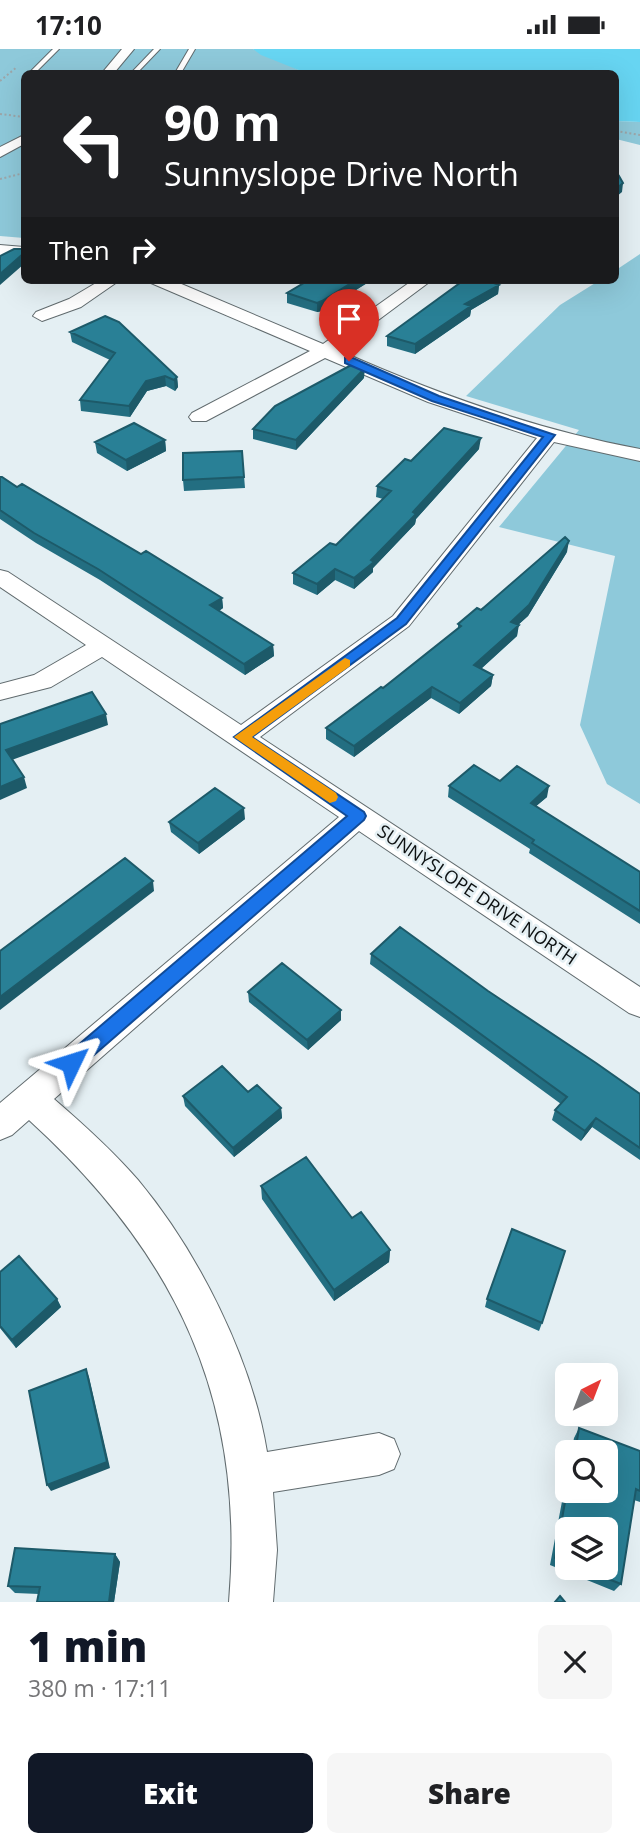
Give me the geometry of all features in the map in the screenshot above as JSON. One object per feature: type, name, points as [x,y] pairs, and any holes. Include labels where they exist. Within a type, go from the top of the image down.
[{"type":"street","points":[[110,70],[128,49]]},
{"type":"street","points":[[0,152],[21,141]]},
{"type":"street","points":[[0,250],[21,253]]},
{"type":"street","points":[[42,316],[75,303],[106,284]]},
{"type":"street","points":[[167,284],[436,398],[550,435],[640,455]]},
{"type":"street","points":[[199,417],[326,350],[418,284]]},
{"type":"street","points":[[242,737],[401,621],[550,435]]},
{"type":"street","name":"SUNNYSLOPE DRIVE NORTH","points":[[0,577],[640,1004]]},
{"type":"street","points":[[0,692],[42,681],[103,646]]},
{"type":"street","points":[[0,1124],[358,816]]},
{"type":"street","points":[[30,1099],[73,1137],[137,1208],[190,1293],[228,1379],[244,1431],[252,1475],[257,1544],[251,1602]]},
{"type":"street","points":[[252,1475],[379,1454]]},
{"type":"lane","points":[[35,70],[56,49]]},
{"type":"lane","points":[[137,70],[157,49]]},
{"type":"lane","points":[[180,70],[192,49]]},
{"type":"path","points":[[0,114],[21,117]]},
{"type":"path","points":[[619,132],[640,135]]},
{"type":"path","points":[[0,179],[21,174]]},
{"type":"shaded area","points":[[0,49],[253,49],[299,70],[21,70],[21,238],[0,236]]},
{"type":"shaded area","points":[[253,49],[640,49],[640,122],[619,121],[619,70],[298,70]]},
{"type":"shaded area","points":[[619,121],[640,122],[640,145],[619,140]]},
{"type":"shaded area","points":[[640,254],[640,804],[607,784],[580,725],[615,556],[499,527],[579,430],[466,396],[560,305],[594,284],[619,284],[619,268]]},
{"type":"building","points":[[14,249],[21,249],[21,256],[0,274],[0,256]]},
{"type":"building","points":[[302,284],[350,284],[317,303],[287,293]]},
{"type":"building","points":[[458,284],[499,285],[465,304],[471,306],[415,344],[387,336]]},
{"type":"building","points":[[105,316],[119,322],[177,377],[174,380],[165,376],[146,381],[129,406],[80,400],[115,353],[70,332]]},
{"type":"building","points":[[355,363],[365,368],[296,440],[253,429],[275,406]]},
{"type":"building","points":[[134,423],[165,440],[126,460],[95,442]]},
{"type":"building","points":[[444,428],[481,438],[413,512],[416,514],[371,560],[374,562],[354,578],[335,569],[317,584],[293,573],[330,543],[336,545],[391,491],[377,486],[405,459],[411,461]]},
{"type":"building","points":[[242,451],[244,477],[183,480],[183,453]]},
{"type":"building","points":[[0,477],[17,487],[22,484],[141,554],[146,551],[222,598],[210,605],[273,645],[244,664],[98,569],[34,533],[0,510]]},
{"type":"building","points":[[565,537],[569,541],[529,605],[511,622],[519,625],[474,665],[493,675],[460,703],[432,687],[354,746],[326,728],[383,688],[461,626],[458,624],[477,608],[481,610]]},
{"type":"building","points":[[92,692],[106,714],[6,750],[24,777],[0,787],[0,724]]},
{"type":"building","points":[[474,765],[500,781],[517,766],[549,786],[531,803],[640,872],[640,911],[532,843],[534,840],[449,786]]},
{"type":"building","points":[[215,788],[244,808],[198,843],[169,822]]},
{"type":"building","points":[[125,858],[153,881],[0,997],[0,951]]},
{"type":"building","points":[[400,927],[488,991],[640,1094],[640,1148],[596,1118],[585,1131],[555,1110],[567,1097],[371,954]]},
{"type":"building","points":[[282,963],[341,1010],[307,1040],[248,992]]},
{"type":"building","points":[[222,1066],[248,1092],[257,1085],[281,1108],[233,1148],[183,1096]]},
{"type":"building","points":[[306,1157],[352,1218],[361,1212],[390,1250],[334,1290],[261,1186]]},
{"type":"building","points":[[512,1229],[565,1251],[542,1323],[487,1299]]},
{"type":"building","points":[[19,1256],[57,1299],[12,1340],[0,1326],[0,1272]]},
{"type":"building","points":[[86,1369],[107,1462],[47,1485],[29,1391]]},
{"type":"building","points":[[579,1428],[611,1440],[577,1440]]},
{"type":"building","points":[[618,1443],[640,1451],[640,1491],[636,1489],[621,1584],[611,1580],[618,1580],[618,1517],[562,1517],[565,1503],[618,1503]]},
{"type":"building","points":[[15,1548],[115,1554],[109,1602],[37,1602],[40,1587],[8,1586]]},
{"type":"slow traffic","points":[[330,797],[242,737],[345,663]]},
{"type":"route","points":[[71,1063],[358,816],[242,737],[401,621],[550,435],[474,412],[349,361]]}]
